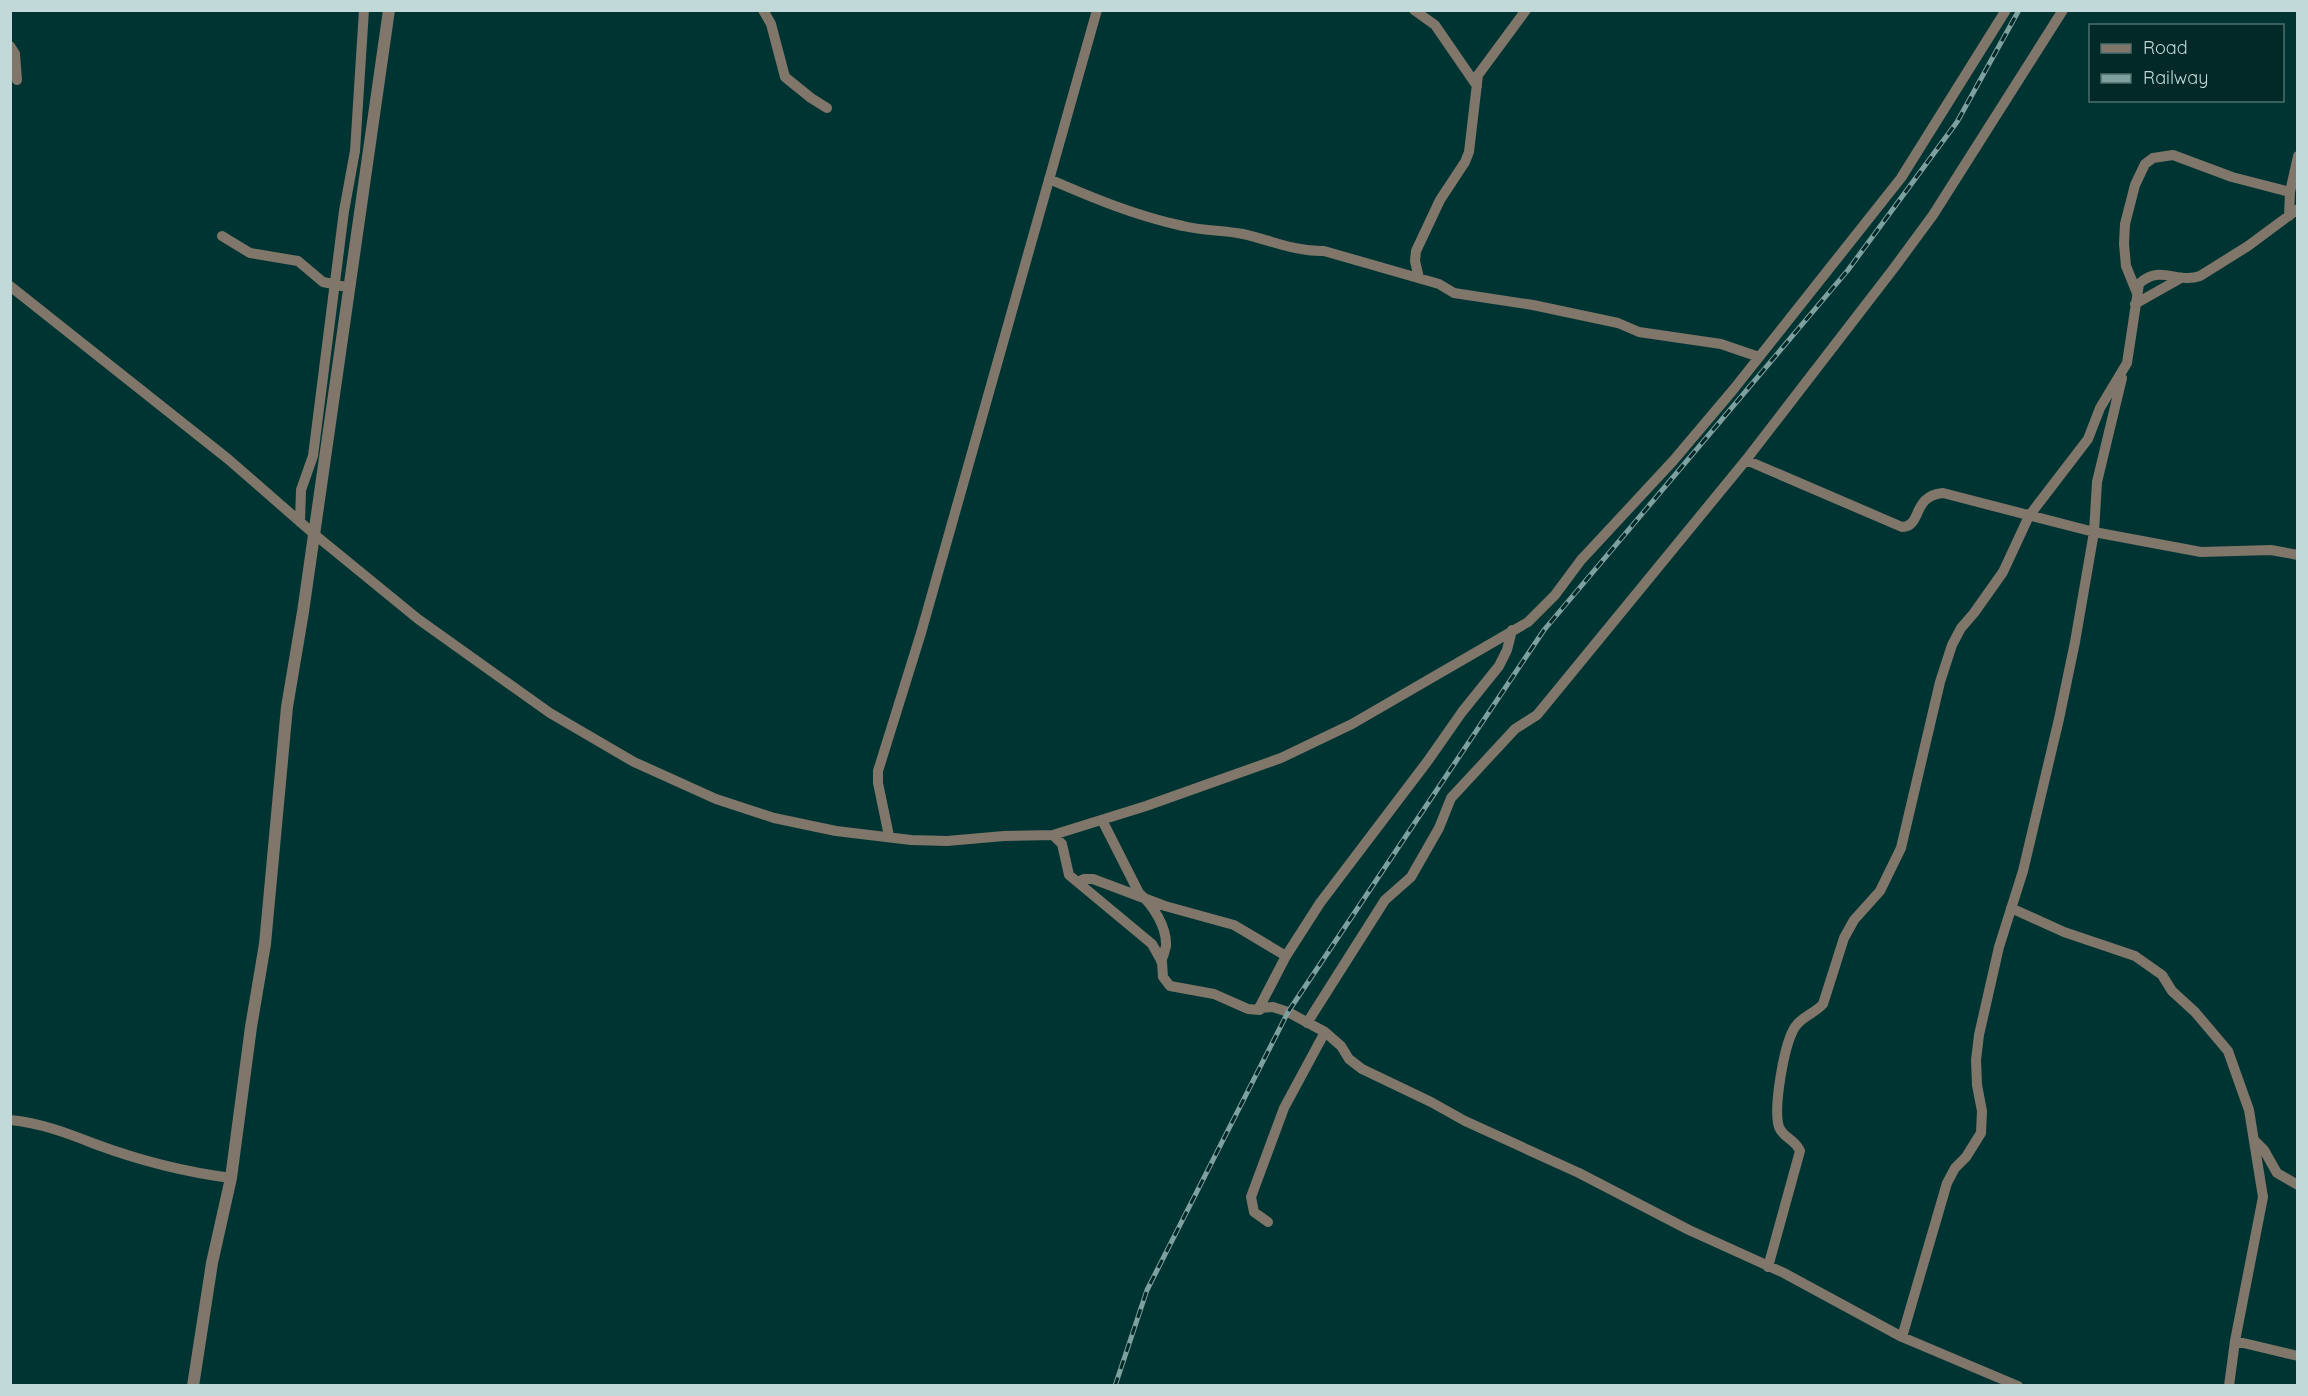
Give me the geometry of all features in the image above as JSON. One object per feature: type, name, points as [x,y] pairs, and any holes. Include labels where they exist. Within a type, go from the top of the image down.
[{"type":"street","points":[[193,1386],[212,1263],[231,1178],[251,1027],[265,944],[289,689],[314,534],[342,286],[344,211],[356,151],[364,10]]},
{"type":"street","points":[[300,522],[301,490],[313,456],[389,10]]},
{"type":"street","points":[[763,10],[771,24],[785,77],[827,108]]},
{"type":"street","points":[[889,836],[878,783],[878,771],[921,633],[1097,10]]},
{"type":"street","points":[[1414,10],[1435,25],[1477,86]]},
{"type":"street","points":[[1419,278],[1415,261],[1416,251],[1440,200],[1469,152],[1478,75],[1526,10]]},
{"type":"street","points":[[10,286],[228,459],[314,534],[418,619],[518,691],[634,762],[716,799],[774,818],[836,831],[910,840],[947,841],[1053,835],[1281,758],[1352,724],[1528,622],[1555,595],[1581,560],[1673,461],[1901,178],[2006,10]]},
{"type":"street","points":[[1307,1023],[1338,977],[1361,934],[1385,900],[1412,877],[1439,828],[1451,798],[1515,729],[1538,715],[1746,460],[1933,214],[2063,10]]},
{"type":"street","points":[[10,46],[15,54],[17,80]]},
{"type":"street","points":[[2136,298],[2126,266],[2125,224],[2135,184],[2145,164],[2153,158],[2173,155],[2232,177],[2290,192]]},
{"type":"street","points":[[1902,1337],[1947,1183],[1955,1168],[1974,1146],[1981,1133],[1983,1111],[1977,1085],[1976,1059],[1979,1035],[1999,947],[2023,871],[2076,642],[2094,532],[2097,482],[2127,363],[2139,284],[2149,276],[2166,275],[2192,279],[2200,276],[2248,246],[2293,212],[2290,192],[2298,156]]},
{"type":"street","points":[[1049,179],[1095,199],[1185,227],[1242,234],[1305,250],[1324,251],[1439,284],[1454,293],[1533,305],[1618,323],[1639,332],[1721,344],[1759,357]]},
{"type":"street","points":[[222,236],[250,254],[297,261],[323,282],[342,286]]},
{"type":"street","points":[[2136,298],[2181,278]]},
{"type":"street","points":[[1767,1267],[1800,1151],[1794,1140],[1785,1136],[1778,1124],[1778,1101],[1794,1028],[1801,1019],[1817,1011],[1822,1004],[1844,938],[1854,920],[1880,891],[1891,872],[1901,848],[1946,661],[1961,628],[2003,572],[2029,516],[2088,439],[2100,408],[2127,363]]},
{"type":"street","points":[[1746,460],[1897,526],[1910,526],[1925,499],[1937,494],[1949,494],[2094,532],[2201,552],[2271,550],[2298,555]]},
{"type":"street","points":[[1259,1008],[1286,956],[1320,903],[1462,712],[1499,666],[1508,650],[1512,630]]},
{"type":"street","points":[[1102,820],[1139,893],[1157,915],[1166,946],[1161,961]]},
{"type":"street","points":[[1053,835],[1062,844],[1069,875],[1146,937],[1157,950],[1163,977],[1170,986],[1214,994],[1248,1009],[1260,1010],[1259,1008],[1273,1007],[1288,1012],[1325,1032],[1341,1046],[1349,1059],[1370,1072],[1465,1121],[1579,1173],[1689,1230],[1794,1278],[1902,1337],[2018,1386]]},
{"type":"street","points":[[1078,882],[1084,879],[1094,879],[1146,899],[1234,925],[1286,956]]},
{"type":"street","points":[[2011,908],[2064,932],[2135,956],[2162,975],[2172,991],[2195,1012],[2228,1051],[2249,1110],[2264,1197],[2235,1341],[2229,1386]]},
{"type":"street","points":[[1268,1222],[1254,1212],[1251,1197],[1284,1108],[1325,1032]]},
{"type":"street","points":[[10,1120],[57,1128],[105,1147],[191,1172],[231,1178]]},
{"type":"street","points":[[2254,1140],[2264,1149],[2277,1173],[2298,1185]]},
{"type":"street","points":[[2235,1341],[2298,1356]]},
{"type":"railway","points":[[1115,1386],[1147,1290],[1288,1012],[1544,630],[1848,270],[1957,122],[2019,10]]}]
